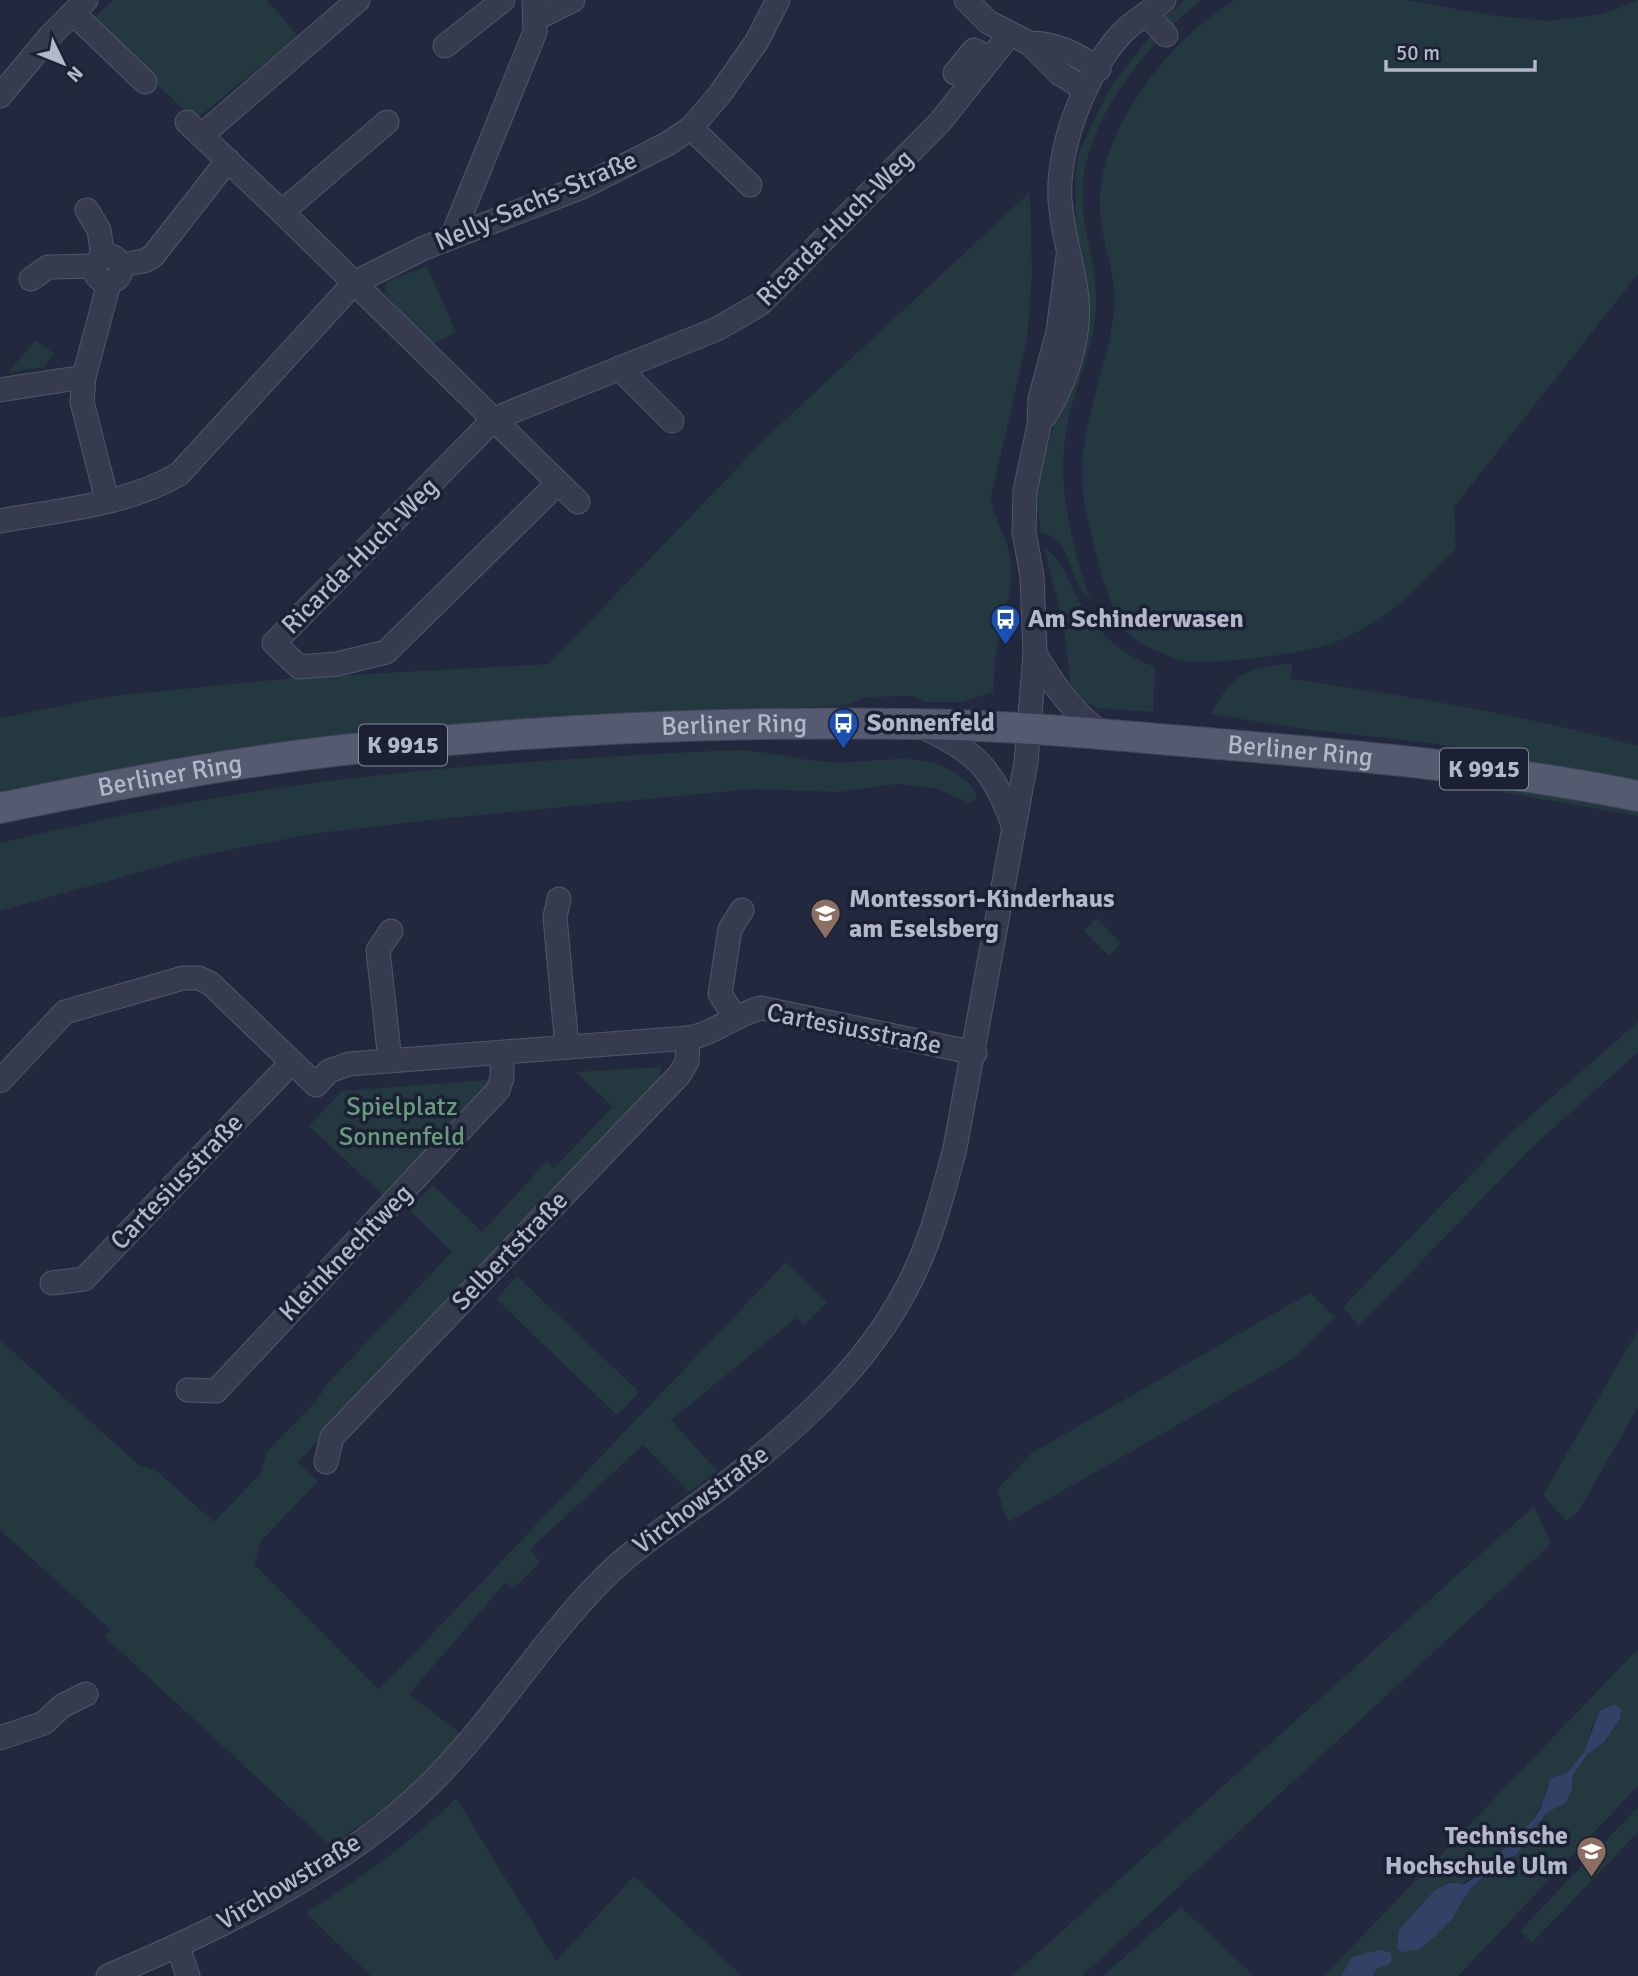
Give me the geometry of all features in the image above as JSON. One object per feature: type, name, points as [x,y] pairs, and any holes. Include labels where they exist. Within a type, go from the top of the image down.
[{"type":"main road","name":"Berliner Ring","points":[[0,808],[196,771],[341,750],[489,738],[717,726],[916,724],[1028,728],[1462,766],[1638,796]]},
{"type":"street","points":[[358,0],[225,113],[195,129],[578,502]]},
{"type":"street","points":[[445,46],[503,0]]},
{"type":"street","points":[[452,237],[535,32],[536,9],[573,0]]},
{"type":"street","name":"Nelly-Sachs-Straße","points":[[0,521],[153,488],[180,474],[354,283],[401,258],[582,187],[667,144],[691,128],[720,94],[754,44],[778,0]]},
{"type":"street","points":[[967,0],[988,22],[1019,38],[1059,73],[1085,89]]},
{"type":"street","points":[[0,96],[79,6],[145,82]]},
{"type":"street","points":[[1102,734],[1077,715],[1060,696],[1035,654],[1032,576],[1024,532],[1025,491],[1039,425],[1040,399],[1058,331],[1068,256],[1060,197],[1060,170],[1066,140],[1085,89],[1122,33],[1155,7],[1166,35]]},
{"type":"street","points":[[1019,38],[1049,43],[1072,51],[1099,69]]},
{"type":"street","name":"Ricarda-Huch-Weg","points":[[558,482],[386,652],[337,664],[299,667],[274,643],[494,419],[737,320],[760,304],[940,122],[990,59],[1019,38]]},
{"type":"street","points":[[955,73],[974,50],[990,59]]},
{"type":"street","points":[[282,212],[387,122]]},
{"type":"street","points":[[691,128],[750,185]]},
{"type":"street","points":[[31,279],[48,267],[65,264],[107,268],[144,261],[153,256],[228,160]]},
{"type":"street","points":[[88,210],[99,230],[107,268],[84,377],[82,402],[107,500]]},
{"type":"street","points":[[619,368],[672,421]]},
{"type":"street","points":[[0,390],[84,377]]},
{"type":"street","name":"Virchowstraße","points":[[108,1976],[178,1947],[283,1889],[389,1820],[427,1787],[462,1749],[534,1657],[602,1580],[652,1536],[762,1455],[837,1388],[894,1309],[925,1250],[941,1206],[975,1053],[1014,829],[1035,654]]},
{"type":"street","name":"Virchowstraße","points":[[916,724],[953,741],[978,760],[1000,789],[1014,829]]},
{"type":"street","points":[[559,899],[555,917],[567,1047]]},
{"type":"street","name":"Cartesiusstraße","points":[[735,1017],[720,994],[730,929],[742,909]]},
{"type":"street","points":[[390,1061],[378,950],[391,932]]},
{"type":"street","name":"Cartesiusstraße","points":[[0,1082],[65,1012],[183,978],[200,978],[211,984],[316,1085],[329,1071],[349,1064],[688,1038],[713,1033],[735,1017],[761,1008],[975,1053]]},
{"type":"street","name":"Selbertstraße","points":[[326,1462],[332,1437],[679,1075],[687,1062],[688,1038]]},
{"type":"street","name":"Kleinknechtweg","points":[[188,1390],[216,1391],[408,1189],[498,1090],[502,1078],[502,1053]]},
{"type":"street","name":"Cartesiusstraße","points":[[52,1283],[84,1279],[292,1062]]},
{"type":"street","points":[[0,1738],[44,1723],[62,1706],[86,1694]]},
{"type":"street","points":[[178,1947],[188,1976]]},
{"type":"green space","points":[[113,0],[267,0],[298,36],[195,120],[90,22]]},
{"type":"green space","points":[[1185,0],[1201,0],[1158,41],[1118,92],[1090,150],[1083,180],[1083,209],[1096,305],[1089,348],[1066,432],[1063,474],[1072,538],[1090,599],[1077,582],[1066,552],[1052,537],[1041,532],[1037,506],[1039,474],[1058,410],[1076,235],[1075,178],[1079,152],[1110,88],[1164,18]]},
{"type":"green space","points":[[1235,0],[1407,0],[1489,15],[1549,21],[1604,14],[1638,0],[1638,274],[1454,507],[1456,549],[1397,606],[1360,630],[1320,647],[1241,660],[1204,662],[1174,658],[1154,650],[1136,640],[1124,629],[1111,602],[1098,562],[1088,521],[1082,467],[1088,423],[1114,312],[1114,285],[1100,207],[1103,177],[1111,147],[1125,117],[1164,61],[1187,37]]},
{"type":"green space","points":[[1030,192],[1032,274],[1027,340],[991,496],[1011,563],[1009,598],[995,659],[993,692],[962,702],[926,702],[912,696],[868,697],[845,705],[514,723],[0,795],[0,718],[112,696],[294,678],[549,664],[767,437]]},
{"type":"green space","points":[[427,266],[456,332],[432,345],[385,294],[388,281]]},
{"type":"green space","points":[[36,340],[54,354],[44,367],[8,372]]},
{"type":"green space","points":[[1044,548],[1061,565],[1093,623],[1121,649],[1155,667],[1153,712],[1098,708],[1081,700],[1071,689],[1064,625]]},
{"type":"green space","points":[[1292,663],[1291,679],[1465,707],[1638,746],[1638,781],[1431,743],[1296,728],[1211,714],[1227,689],[1243,675]]},
{"type":"green space","points":[[736,750],[832,762],[896,759],[927,761],[964,779],[973,787],[977,798],[969,803],[935,788],[897,784],[839,792],[752,789],[319,833],[190,858],[0,911],[0,843],[91,822],[250,792],[388,774],[597,757]]},
{"type":"green space","points":[[1418,777],[1638,808],[1638,816]]},
{"type":"green space","points":[[1097,918],[1121,943],[1109,956],[1084,931]]},
{"type":"green space","points":[[1638,1022],[1638,1052],[1530,1149],[1359,1326],[1343,1307],[1512,1132]]},
{"type":"green space","points":[[661,1067],[660,1077],[298,1462],[318,1481],[261,1541],[254,1564],[379,1690],[786,1262],[827,1302],[804,1325],[796,1318],[671,1420],[717,1471],[689,1492],[643,1445],[530,1549],[540,1562],[514,1588],[505,1583],[409,1694],[461,1734],[402,1795],[331,1846],[105,1637],[111,1630],[0,1530],[0,1340],[140,1466],[158,1472],[214,1522],[260,1474],[267,1452],[452,1252],[409,1210],[433,1185],[482,1232],[547,1161],[554,1168],[613,1107],[576,1072]]},
{"type":"green space","name":"Spielplatz Sonnenfeld","points":[[489,1080],[483,1090],[383,1195],[309,1126],[342,1091]]},
{"type":"green space","points":[[517,1276],[639,1392],[617,1415],[496,1299]]},
{"type":"green space","points":[[1310,1293],[1335,1317],[1296,1357],[1008,1522],[997,1489],[1032,1453]]},
{"type":"green space","points":[[1638,1330],[1638,1407],[1578,1512],[1566,1521],[1543,1495]]},
{"type":"green space","points":[[1534,1506],[1551,1544],[1082,1976],[1012,1976]]},
{"type":"green space","points":[[1638,1649],[1638,1786],[1458,1976],[1373,1976],[1377,1969],[1390,1964],[1379,1950],[1352,1957],[1341,1976],[1324,1976]],"holes":[[[1620,1719],[1604,1742],[1588,1754],[1572,1776],[1572,1789],[1546,1813],[1511,1859],[1497,1865],[1470,1889],[1452,1919],[1419,1950],[1399,1930],[1424,1905],[1482,1872],[1532,1821],[1544,1800],[1547,1785],[1567,1773],[1583,1753],[1594,1721]]]},
{"type":"green space","points":[[456,1798],[556,1961],[634,1876],[742,1976],[371,1976],[306,1913],[384,1860]]},
{"type":"green space","points":[[1638,1807],[1638,1832],[1532,1943],[1520,1931]]},
{"type":"green space","points":[[1181,1907],[1254,1976],[1103,1976]]},
{"type":"water","points":[[1614,1704],[1621,1709],[1620,1719],[1604,1742],[1588,1754],[1572,1776],[1572,1789],[1565,1803],[1546,1813],[1517,1854],[1497,1865],[1470,1889],[1452,1919],[1435,1936],[1419,1950],[1401,1952],[1397,1948],[1399,1930],[1434,1891],[1449,1883],[1464,1884],[1473,1879],[1532,1821],[1540,1810],[1551,1778],[1567,1773],[1583,1753],[1600,1711]]},
{"type":"water","points":[[1379,1950],[1390,1952],[1392,1957],[1390,1964],[1377,1969],[1373,1976],[1341,1976],[1352,1957]]},
{"type":"place","name":"Am Schinderwasen","points":[[1005,646]]},
{"type":"place","name":"Sonnenfeld","points":[[844,750]]},
{"type":"place","name":"Montessori-Kinderhaus am Eselsberg","points":[[826,941]]},
{"type":"place","name":"Technische Hochschule Ulm","points":[[1591,1878]]}]
